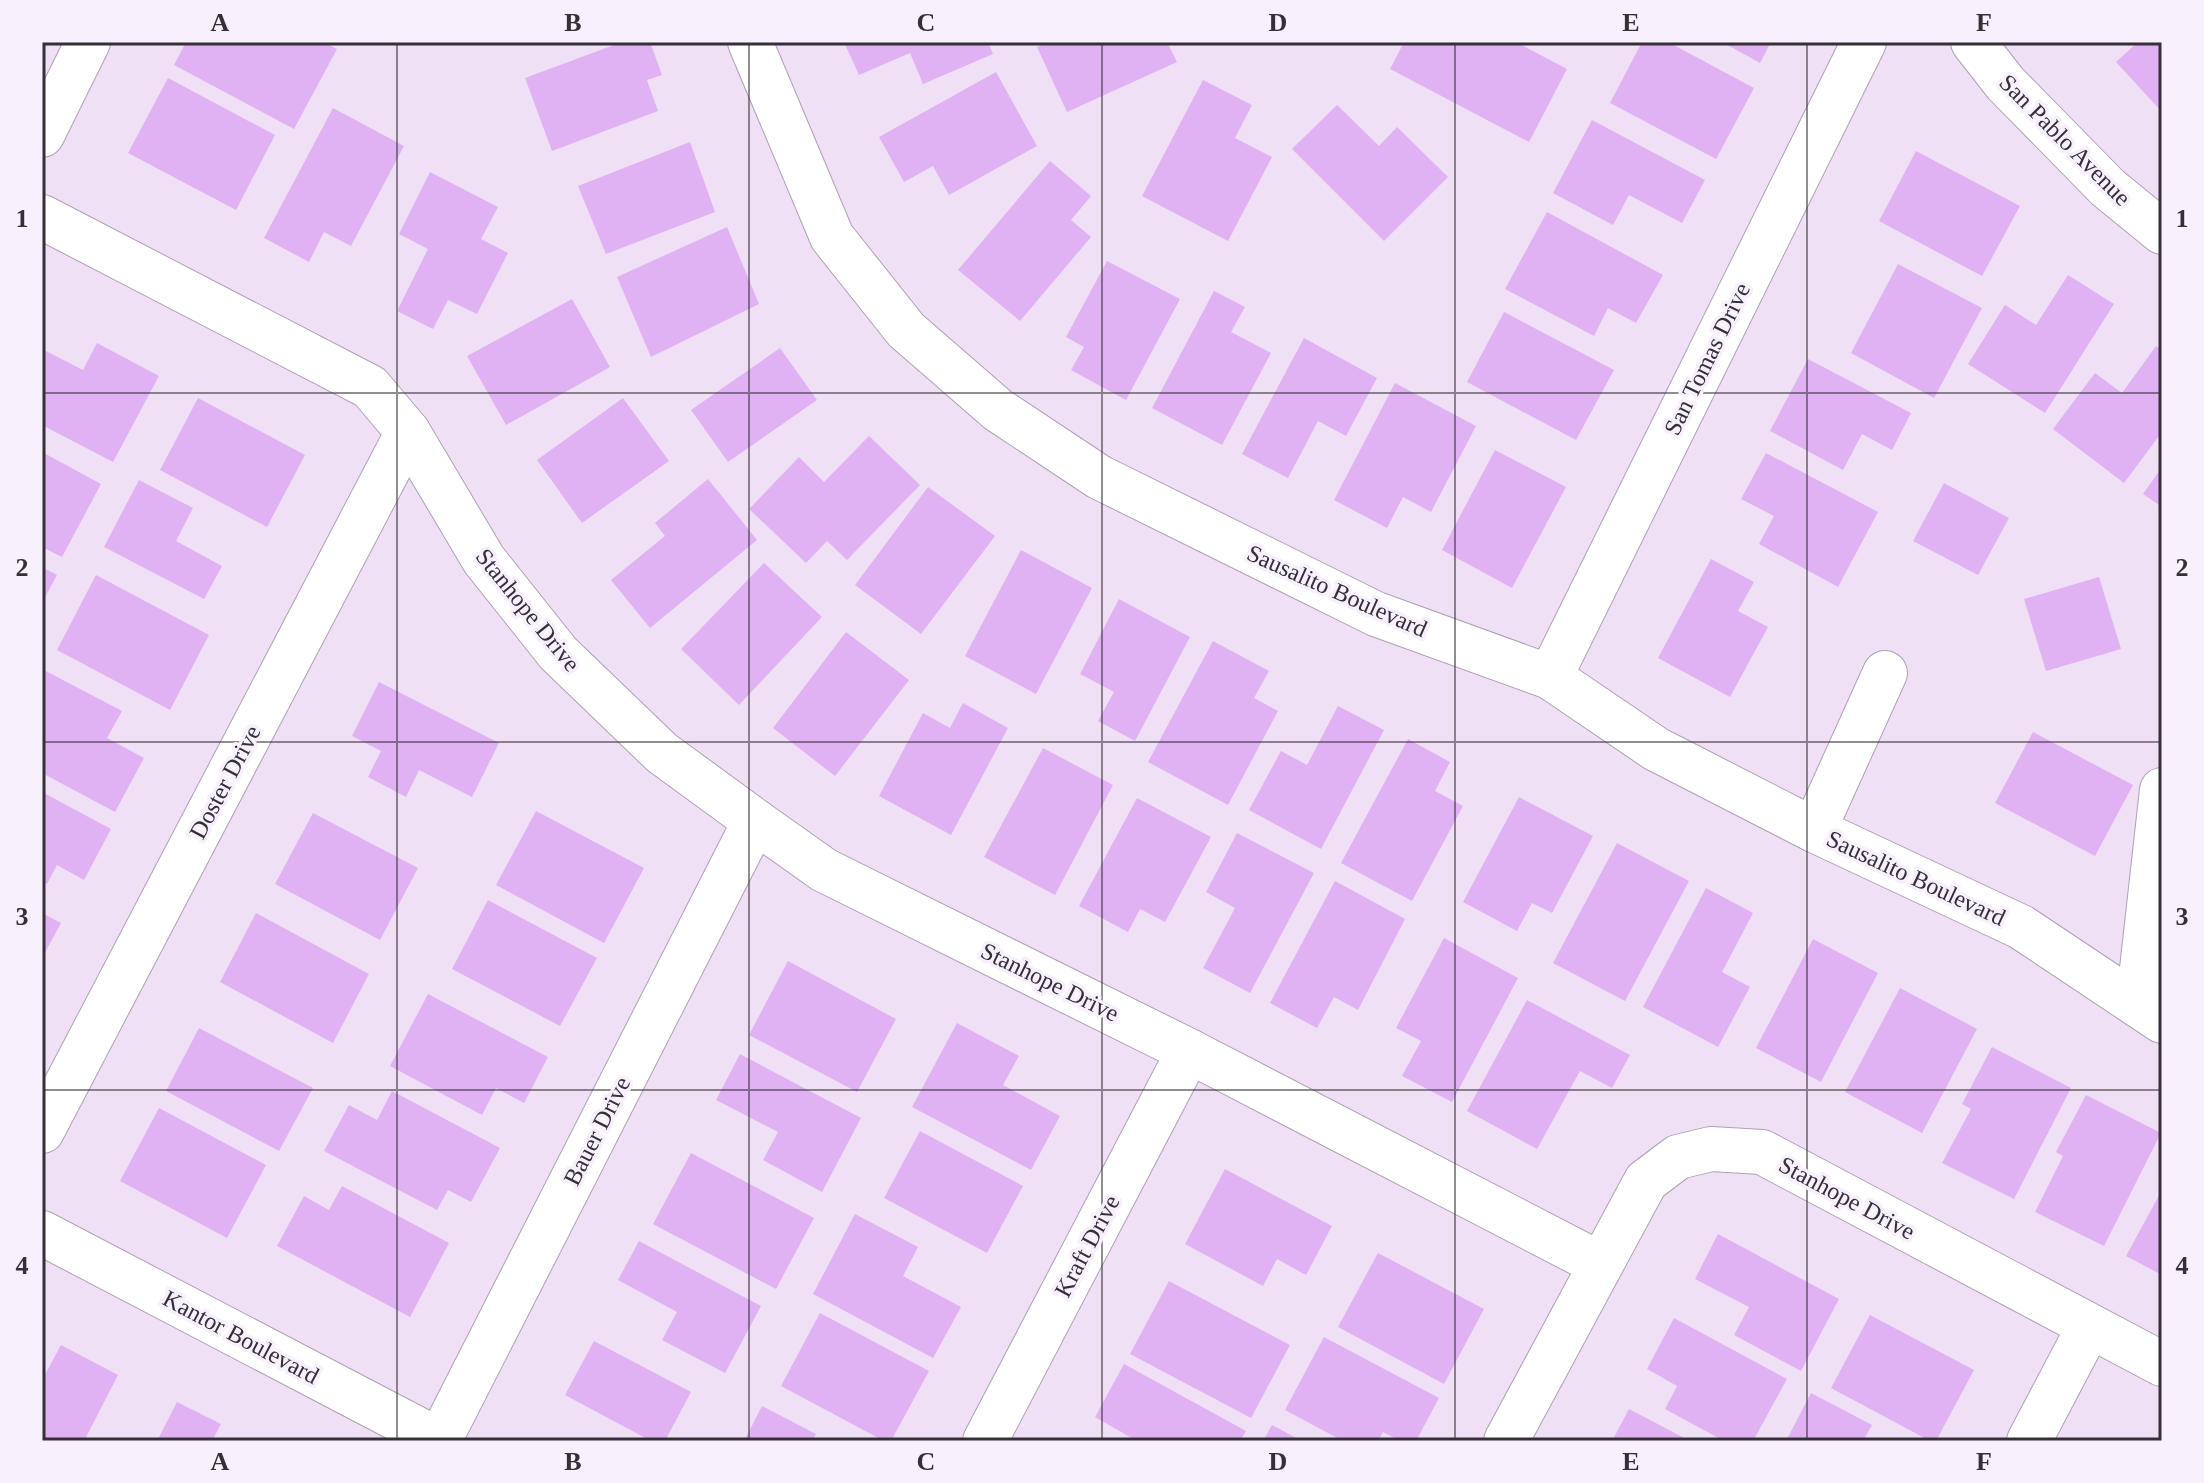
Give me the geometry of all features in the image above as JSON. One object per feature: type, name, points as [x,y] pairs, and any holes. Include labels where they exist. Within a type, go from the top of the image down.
[{"type":"street","points":[[42,135],[88,42]]},
{"type":"street","name":"Sausalito Boulevard","points":[[750,42],[832,237],[906,330],[998,410],[1099,477],[1376,614],[1550,677],[1656,749],[1814,830],[2021,927],[2150,1013]]},
{"type":"street","name":"San Tomas Drive","points":[[1550,677],[1864,42]]},
{"type":"street","name":"San Pablo Avenue","points":[[1973,42],[2005,83],[2108,188],[2162,232]]},
{"type":"street","name":"Stanhope Drive","points":[[42,217],[370,387],[408,432],[484,560],[558,653],[662,753],[824,870],[1189,1051],[1600,1264],[1646,1181],[1678,1157],[1711,1149],[1762,1152],[2162,1364]]},
{"type":"street","name":"Doster Drive","points":[[42,1131],[408,432]]},
{"type":"street","points":[[1814,830],[1885,673]]},
{"type":"street","points":[[2150,1013],[2162,790]]},
{"type":"street","name":"Bauer Drive","points":[[440,1441],[755,821]]},
{"type":"street","name":"Kraft Drive","points":[[985,1441],[1189,1051]]},
{"type":"street","name":"Kantor Boulevard","points":[[42,1233],[440,1441]]},
{"type":"street","points":[[1506,1441],[1600,1264]]},
{"type":"street","points":[[2029,1441],[2089,1327]]},
{"type":"building","points":[[186,42],[323,42],[337,49],[294,129],[174,65]]},
{"type":"building","points":[[622,42],[650,42],[662,75],[647,80],[658,111],[552,151],[525,78]]},
{"type":"building","points":[[844,42],[988,42],[993,54],[923,84],[910,53],[859,75]]},
{"type":"building","points":[[1048,42],[1167,42],[1177,62],[1067,112],[1037,47]]},
{"type":"building","points":[[1404,42],[1516,42],[1567,69],[1529,142],[1390,69]]},
{"type":"building","points":[[1642,42],[1668,42],[1754,88],[1716,159],[1610,103]]},
{"type":"building","points":[[1722,42],[1771,42],[1760,63]]},
{"type":"building","points":[[2138,42],[2162,42],[2162,112],[2116,62]]},
{"type":"building","points":[[996,72],[1037,146],[949,195],[933,166],[904,182],[879,137]]},
{"type":"building","points":[[168,78],[275,135],[236,210],[128,153]]},
{"type":"building","points":[[1203,80],[1252,105],[1235,138],[1272,157],[1228,241],[1142,196]]},
{"type":"building","points":[[1337,105],[1379,146],[1397,127],[1448,177],[1384,241],[1292,149]]},
{"type":"building","points":[[333,108],[404,146],[351,246],[324,232],[309,262],[264,238]]},
{"type":"building","points":[[1592,120],[1705,180],[1682,223],[1629,195],[1613,225],[1553,193]]},
{"type":"building","points":[[690,142],[715,212],[606,254],[578,186]]},
{"type":"building","points":[[1916,151],[2020,206],[1982,276],[1879,221]]},
{"type":"building","points":[[1050,161],[1091,196],[1071,220],[1091,237],[1020,321],[958,270]]},
{"type":"building","points":[[430,172],[498,207],[481,239],[508,253],[477,314],[448,300],[433,329],[397,311],[428,249],[399,234]]},
{"type":"building","points":[[1547,212],[1663,275],[1636,323],[1608,308],[1594,336],[1505,289]]},
{"type":"building","points":[[727,227],[759,304],[651,357],[617,277]]},
{"type":"building","points":[[1107,261],[1180,299],[1126,400],[1071,370],[1084,347],[1066,337]]},
{"type":"building","points":[[1898,264],[1982,308],[1934,398],[1851,353]]},
{"type":"building","points":[[2068,275],[2114,304],[2045,413],[1968,364],[2005,305],[2036,325]]},
{"type":"building","points":[[1214,291],[1245,307],[1231,332],[1271,353],[1222,445],[1152,408]]},
{"type":"building","points":[[572,299],[610,367],[506,425],[467,356]]},
{"type":"building","points":[[1504,312],[1614,370],[1576,440],[1467,382]]},
{"type":"building","points":[[1304,338],[1377,378],[1346,436],[1318,421],[1288,478],[1242,454]]},
{"type":"building","points":[[97,343],[159,376],[113,462],[42,425],[42,349],[83,370]]},
{"type":"building","points":[[2156,346],[2162,351],[2162,432],[2124,483],[2053,429],[2095,373],[2122,393]]},
{"type":"building","points":[[780,348],[817,400],[728,462],[691,410]]},
{"type":"building","points":[[1808,359],[1911,413],[1892,450],[1862,434],[1843,470],[1770,431]]},
{"type":"building","points":[[1395,383],[1476,426],[1431,512],[1403,497],[1387,528],[1334,500]]},
{"type":"building","points":[[198,398],[305,455],[267,527],[160,470]]},
{"type":"building","points":[[623,398],[669,461],[582,523],[537,460]]},
{"type":"building","points":[[869,436],[920,485],[847,560],[827,541],[806,563],[749,509],[799,457],[824,482]]},
{"type":"building","points":[[1495,450],[1566,487],[1512,588],[1442,550]]},
{"type":"building","points":[[42,452],[101,484],[62,557],[42,547]]},
{"type":"building","points":[[1766,453],[1878,512],[1838,587],[1759,544],[1774,516],[1741,499]]},
{"type":"building","points":[[2162,467],[2162,507],[2143,494]]},
{"type":"building","points":[[708,479],[757,540],[650,628],[611,580],[665,536],[655,523]]},
{"type":"building","points":[[139,480],[193,508],[176,541],[222,566],[204,599],[104,547]]},
{"type":"building","points":[[1944,483],[2009,518],[1978,575],[1913,541]]},
{"type":"building","points":[[928,487],[995,536],[921,634],[855,585]]},
{"type":"building","points":[[1021,550],[1092,588],[1036,694],[965,656]]},
{"type":"building","points":[[1711,559],[1754,582],[1738,611],[1768,627],[1730,697],[1658,658]]},
{"type":"building","points":[[764,563],[822,617],[739,705],[681,649]]},
{"type":"building","points":[[42,567],[57,575],[42,603]]},
{"type":"building","points":[[96,575],[209,635],[170,710],[57,650]]},
{"type":"building","points":[[2099,577],[2121,649],[2046,671],[2024,599]]},
{"type":"building","points":[[1119,599],[1190,637],[1135,741],[1098,721],[1114,692],[1080,674]]},
{"type":"building","points":[[846,632],[909,680],[835,776],[773,728]]},
{"type":"building","points":[[1213,641],[1269,671],[1254,698],[1278,711],[1228,805],[1148,762]]},
{"type":"building","points":[[42,669],[122,711],[107,738],[144,758],[115,812],[42,773]]},
{"type":"building","points":[[379,682],[499,743],[472,797],[419,770],[406,797],[368,777],[381,751],[352,736]]},
{"type":"building","points":[[963,703],[1008,728],[951,835],[879,796],[923,713],[950,728]]},
{"type":"building","points":[[1338,706],[1384,730],[1321,849],[1249,810],[1281,751],[1307,765]]},
{"type":"building","points":[[2033,732],[2133,785],[2095,856],[1995,803]]},
{"type":"building","points":[[1408,739],[1450,762],[1435,791],[1463,806],[1412,901],[1341,863]]},
{"type":"building","points":[[1043,748],[1113,785],[1055,895],[984,857]]},
{"type":"building","points":[[42,792],[111,829],[84,880],[57,865],[47,884],[42,881]]},
{"type":"building","points":[[1519,797],[1593,836],[1552,913],[1532,903],[1517,931],[1463,902]]},
{"type":"building","points":[[1137,798],[1211,837],[1165,922],[1140,909],[1128,932],[1079,906]]},
{"type":"building","points":[[536,811],[644,868],[604,943],[496,885]]},
{"type":"building","points":[[313,813],[418,868],[380,940],[275,884]]},
{"type":"building","points":[[1237,833],[1314,873],[1250,993],[1203,968],[1235,908],[1206,892]]},
{"type":"building","points":[[1617,843],[1689,881],[1625,1001],[1553,963]]},
{"type":"building","points":[[1335,881],[1405,919],[1358,1010],[1334,997],[1317,1028],[1270,1003]]},
{"type":"building","points":[[1706,888],[1753,913],[1722,972],[1750,987],[1718,1047],[1643,1007]]},
{"type":"building","points":[[488,900],[597,958],[560,1026],[452,969]]},
{"type":"building","points":[[42,913],[61,923],[42,958]]},
{"type":"building","points":[[256,913],[369,974],[333,1043],[220,982]]},
{"type":"building","points":[[1444,938],[1518,978],[1452,1102],[1402,1076],[1421,1041],[1396,1028]]},
{"type":"building","points":[[1813,939],[1878,973],[1821,1082],[1756,1048]]},
{"type":"building","points":[[788,961],[896,1019],[857,1092],[749,1035]]},
{"type":"building","points":[[1900,988],[1977,1029],[1922,1133],[1845,1092]]},
{"type":"building","points":[[428,994],[548,1057],[524,1103],[496,1088],[482,1115],[390,1066]]},
{"type":"building","points":[[1527,1000],[1630,1055],[1612,1088],[1580,1071],[1537,1149],[1467,1111]]},
{"type":"building","points":[[957,1023],[1019,1056],[1003,1085],[1060,1116],[1031,1170],[912,1107]]},
{"type":"building","points":[[199,1028],[313,1088],[279,1151],[166,1091]]},
{"type":"building","points":[[1992,1047],[2071,1088],[2014,1199],[1942,1163],[1971,1109],[1962,1104]]},
{"type":"building","points":[[740,1054],[861,1118],[822,1192],[763,1160],[778,1132],[716,1100]]},
{"type":"building","points":[[392,1091],[500,1148],[471,1202],[448,1190],[437,1210],[324,1151],[349,1105],[377,1120]]},
{"type":"building","points":[[2086,1095],[2161,1133],[2104,1246],[2035,1212],[2063,1156],[2056,1152]]},
{"type":"building","points":[[159,1108],[266,1165],[227,1238],[120,1181]]},
{"type":"building","points":[[920,1131],[1023,1186],[987,1253],[884,1198]]},
{"type":"building","points":[[691,1153],[814,1218],[776,1289],[653,1224]]},
{"type":"building","points":[[1225,1169],[1332,1226],[1306,1275],[1277,1259],[1263,1286],[1185,1244]]},
{"type":"building","points":[[342,1186],[449,1243],[410,1317],[277,1246],[304,1196],[329,1210]]},
{"type":"building","points":[[2162,1190],[2162,1275],[2126,1256]]},
{"type":"building","points":[[855,1214],[918,1247],[903,1276],[961,1307],[933,1358],[813,1294]]},
{"type":"building","points":[[1718,1234],[1839,1299],[1801,1371],[1734,1335],[1749,1307],[1695,1279]]},
{"type":"building","points":[[639,1241],[761,1306],[725,1373],[662,1340],[677,1312],[618,1280]]},
{"type":"building","points":[[1378,1253],[1484,1309],[1444,1384],[1338,1327]]},
{"type":"building","points":[[1169,1281],[1290,1345],[1251,1418],[1130,1354]]},
{"type":"building","points":[[820,1313],[929,1371],[891,1441],[884,1441],[781,1386]]},
{"type":"building","points":[[1870,1315],[1974,1370],[1936,1441],[1930,1441],[1831,1388]]},
{"type":"building","points":[[1674,1318],[1787,1379],[1753,1441],[1724,1441],[1665,1409],[1677,1386],[1647,1369]]},
{"type":"building","points":[[1324,1337],[1439,1398],[1416,1441],[1400,1441],[1383,1432],[1378,1441],[1343,1441],[1285,1410]]},
{"type":"building","points":[[594,1341],[691,1392],[665,1441],[651,1441],[565,1395]]},
{"type":"building","points":[[61,1345],[118,1375],[84,1441],[42,1441],[42,1380]]},
{"type":"building","points":[[1124,1364],[1246,1431],[1240,1441],[1137,1441],[1095,1417]]},
{"type":"building","points":[[1811,1393],[1872,1425],[1863,1441],[1786,1441]]},
{"type":"building","points":[[177,1402],[221,1424],[212,1441],[157,1441]]},
{"type":"building","points":[[762,1406],[816,1434],[812,1441],[744,1441]]},
{"type":"building","points":[[1629,1409],[1690,1441],[1612,1441]]},
{"type":"building","points":[[1272,1425],[1302,1441],[1263,1441]]}]
